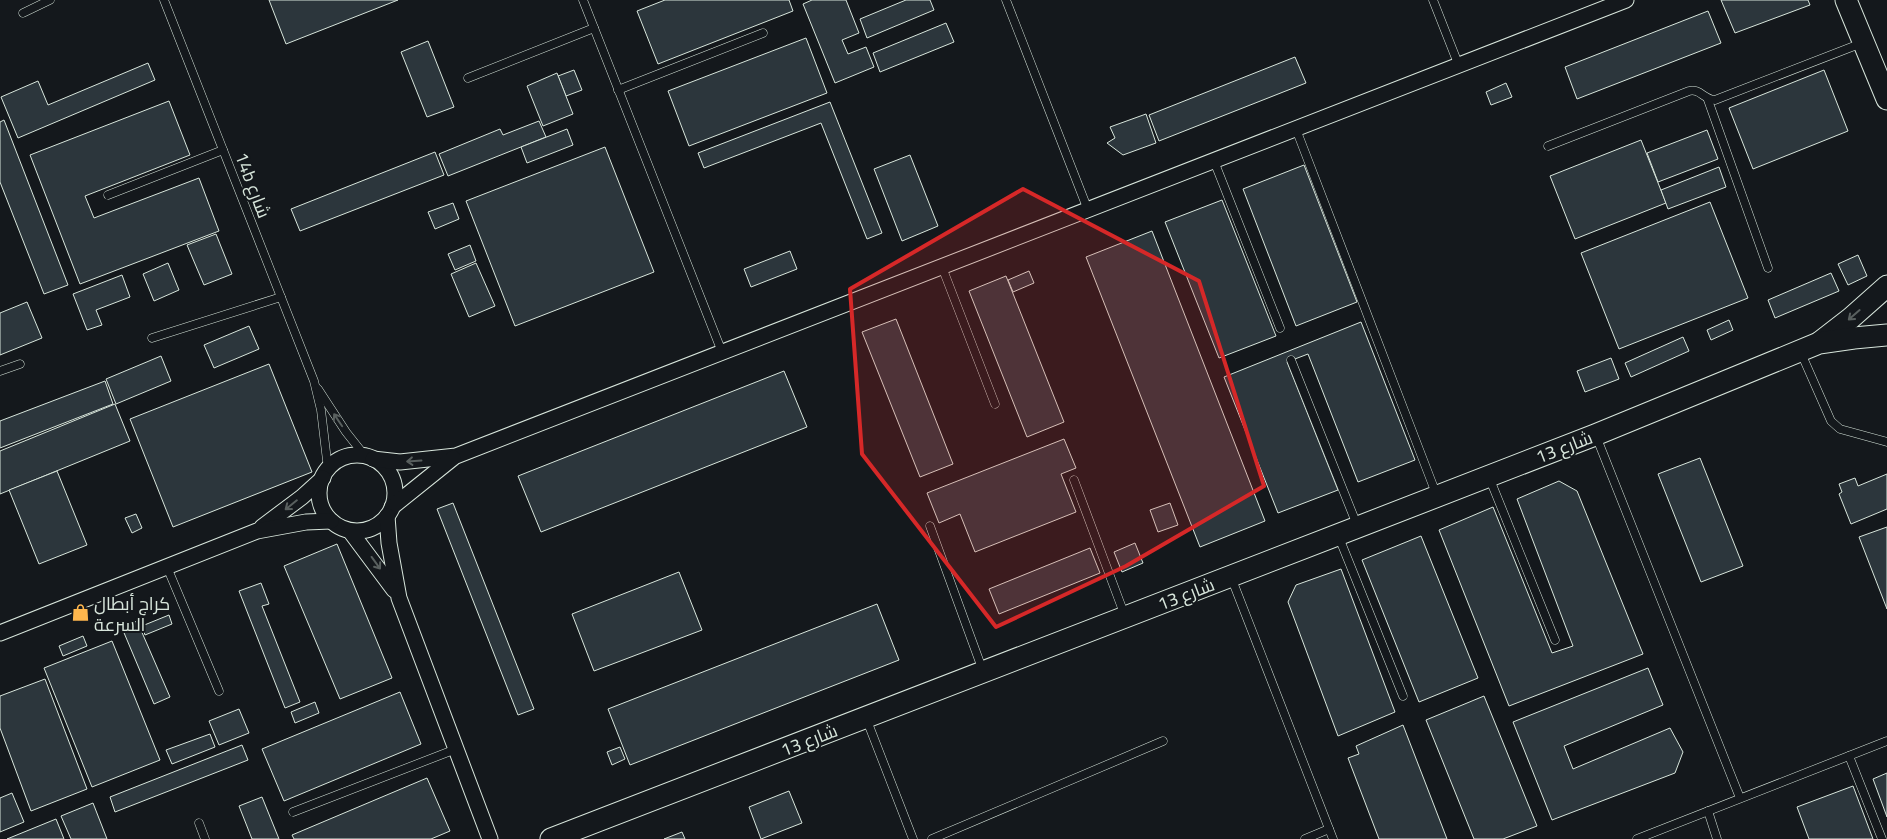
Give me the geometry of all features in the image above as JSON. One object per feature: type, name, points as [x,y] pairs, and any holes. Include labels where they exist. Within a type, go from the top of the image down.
[{"type":"street","points":[[257,531],[280,514],[339,460],[352,456],[400,462],[456,456],[1626,0]]},
{"type":"street","points":[[1846,0],[1887,99]]},
{"type":"street","name":"شارع 13","points":[[1819,343],[1887,286]]},
{"type":"street","name":"شارع 13","points":[[551,839],[1595,435],[1819,343],[1887,335]]},
{"type":"street","points":[[326,473],[320,489],[320,501],[331,521],[350,531],[371,529],[380,524],[390,512],[456,456]]},
{"type":"street","points":[[369,458],[384,467],[392,479],[395,493],[390,512],[389,544],[399,598],[490,839]]},
{"type":"street","points":[[0,633],[257,531],[298,523],[331,521]]},
{"type":"street","points":[[350,531],[384,574],[399,598]]},
{"type":"lane","points":[[23,13],[50,0]]},
{"type":"lane","name":"14b شارع","points":[[164,0],[314,381],[320,410],[326,473]]},
{"type":"lane","points":[[583,0],[722,352]]},
{"type":"lane","points":[[1006,0],[1088,210]]},
{"type":"lane","points":[[1433,0],[1459,66]]},
{"type":"lane","points":[[468,78],[594,28]]},
{"type":"lane","points":[[618,90],[763,33]]},
{"type":"lane","points":[[1708,100],[1715,100],[1864,42]]},
{"type":"lane","points":[[1548,146],[1689,90],[1699,92],[1708,100],[1768,268]]},
{"type":"lane","points":[[1296,129],[1438,496]]},
{"type":"lane","points":[[108,195],[223,150]]},
{"type":"lane","points":[[1214,161],[1280,328]]},
{"type":"lane","points":[[942,267],[995,404]]},
{"type":"lane","points":[[152,338],[281,297]]},
{"type":"lane","points":[[1800,351],[1832,421],[1840,429],[1887,442]]},
{"type":"lane","points":[[1291,360],[1358,527]]},
{"type":"lane","points":[[0,371],[20,364]]},
{"type":"lane","name":"14b شارع","points":[[314,381],[346,432],[369,458]]},
{"type":"lane","points":[[1595,435],[1740,798]]},
{"type":"lane","points":[[1489,476],[1555,640]]},
{"type":"lane","points":[[1074,480],[1126,618]]},
{"type":"lane","points":[[930,526],[983,672]]},
{"type":"lane","points":[[1338,535],[1403,696]]},
{"type":"lane","points":[[167,566],[219,691]]},
{"type":"lane","points":[[1231,577],[1333,839]]},
{"type":"lane","points":[[866,718],[913,839]]},
{"type":"lane","points":[[932,839],[1163,741]]},
{"type":"lane","points":[[1637,839],[1887,741]]},
{"type":"lane","points":[[293,812],[456,749]]},
{"type":"lane","points":[[1849,756],[1882,839]]},
{"type":"lane","points":[[1708,811],[1716,839]]},
{"type":"lane","points":[[199,823],[205,839]]},
{"type":"lane","points":[[1305,839],[1329,830]]},
{"type":"highlighted area","points":[[1023,189],[1199,281],[1264,486],[1126,566],[996,627],[862,454],[850,289]]},
{"type":"building","points":[[269,0],[398,0],[286,44]]},
{"type":"building","points":[[665,0],[789,0],[793,11],[658,64],[637,11]]},
{"type":"building","points":[[812,0],[846,0],[859,33],[842,40],[848,54],[866,47],[874,67],[835,83],[803,4]]},
{"type":"building","points":[[906,0],[930,0],[934,10],[867,38],[860,19]]},
{"type":"building","points":[[1721,0],[1808,0],[1810,5],[1735,33]]},
{"type":"building","points":[[1708,11],[1721,43],[1577,99],[1565,67]]},
{"type":"building","points":[[946,23],[954,42],[880,72],[873,53]]},
{"type":"building","points":[[806,38],[827,93],[689,146],[668,91]]},
{"type":"building","points":[[428,41],[454,107],[427,117],[401,52]]},
{"type":"building","points":[[1295,57],[1306,83],[1159,141],[1149,115]]},
{"type":"building","points":[[148,63],[155,80],[18,138],[1,97],[38,81],[48,105]]},
{"type":"building","points":[[574,70],[582,90],[566,96],[558,76]]},
{"type":"building","points":[[1824,70],[1848,131],[1753,169],[1729,108]]},
{"type":"building","points":[[557,73],[573,114],[543,126],[527,86]]},
{"type":"building","points":[[1506,83],[1512,97],[1491,105],[1486,92]]},
{"type":"building","points":[[169,101],[190,155],[85,196],[94,218],[199,178],[219,231],[80,284],[30,155]]},
{"type":"building","points":[[830,102],[882,233],[867,239],[821,123],[704,168],[698,153]]},
{"type":"building","points":[[1146,114],[1156,143],[1123,155],[1107,143],[1115,138],[1110,127]]},
{"type":"building","points":[[4,120],[68,285],[44,294],[0,182],[0,122]]},
{"type":"building","points":[[539,121],[546,137],[448,176],[439,154],[500,129],[503,135]]},
{"type":"building","points":[[567,129],[573,145],[527,163],[521,147]]},
{"type":"building","points":[[1707,130],[1718,159],[1658,182],[1647,153]]},
{"type":"building","points":[[1641,140],[1666,203],[1575,239],[1550,176]]},
{"type":"building","points":[[605,147],[654,272],[515,326],[466,201]]},
{"type":"building","points":[[435,152],[444,175],[300,231],[291,209]]},
{"type":"building","points":[[910,155],[938,226],[902,241],[874,169]]},
{"type":"building","points":[[1304,165],[1357,302],[1296,326],[1243,189]]},
{"type":"building","points":[[1719,167],[1726,187],[1668,209],[1661,190]]},
{"type":"building","points":[[1222,200],[1276,336],[1219,358],[1165,222]]},
{"type":"building","points":[[1710,202],[1748,298],[1619,349],[1581,253]]},
{"type":"building","points":[[453,203],[459,219],[435,229],[428,212]]},
{"type":"building","points":[[1152,231],[1265,521],[1200,547],[1086,257]]},
{"type":"building","points":[[216,234],[232,274],[204,285],[187,245]]},
{"type":"building","points":[[470,245],[476,261],[455,270],[448,254]]},
{"type":"building","points":[[790,251],[797,269],[751,287],[744,269]]},
{"type":"building","points":[[1858,255],[1867,276],[1848,285],[1838,264]]},
{"type":"building","points":[[168,263],[179,290],[154,301],[143,274]]},
{"type":"building","points":[[476,263],[495,306],[469,317],[451,274]]},
{"type":"building","points":[[1029,271],[1034,283],[1013,292],[1008,280]]},
{"type":"building","points":[[1831,273],[1839,291],[1775,318],[1768,300]]},
{"type":"building","points":[[122,275],[130,297],[96,310],[102,325],[87,330],[73,294]]},
{"type":"building","points":[[1006,276],[1064,422],[1027,437],[969,291]]},
{"type":"building","points":[[27,302],[42,338],[0,355],[0,313]]},
{"type":"building","points":[[896,319],[953,464],[920,477],[862,332]]},
{"type":"building","points":[[1729,320],[1733,330],[1711,340],[1707,330]]},
{"type":"building","points":[[1361,322],[1415,460],[1358,482],[1308,354],[1287,362],[1338,490],[1278,513],[1224,377]]},
{"type":"building","points":[[249,326],[259,349],[214,368],[204,345]]},
{"type":"building","points":[[1683,337],[1689,351],[1631,377],[1625,363]]},
{"type":"building","points":[[161,356],[171,381],[116,404],[106,379]]},
{"type":"building","points":[[1611,358],[1619,379],[1585,392],[1577,371]]},
{"type":"building","points":[[269,364],[312,472],[173,527],[130,419]]},
{"type":"building","points":[[784,371],[807,427],[541,532],[518,476]]},
{"type":"building","points":[[105,381],[113,404],[0,448],[0,421]]},
{"type":"building","points":[[115,404],[130,441],[0,494],[0,451]]},
{"type":"building","points":[[1064,439],[1076,468],[1061,474],[1076,512],[975,552],[960,514],[939,523],[927,493]]},
{"type":"building","points":[[1700,458],[1743,566],[1701,582],[1658,474]]},
{"type":"building","points":[[57,471],[87,545],[39,564],[9,490]]},
{"type":"building","points":[[1887,474],[1887,509],[1851,524],[1839,494],[1842,492],[1839,484],[1855,478],[1858,486]]},
{"type":"building","points":[[1559,481],[1577,491],[1643,654],[1509,706],[1439,530],[1493,507],[1552,653],[1573,646],[1517,499]]},
{"type":"building","points":[[453,503],[534,709],[518,715],[437,509]]},
{"type":"building","points":[[1170,503],[1178,525],[1158,532],[1150,510]]},
{"type":"building","points":[[136,514],[142,528],[132,533],[125,518]]},
{"type":"building","points":[[1887,527],[1887,609],[1859,537]]},
{"type":"building","points":[[1421,536],[1478,678],[1419,702],[1362,560]]},
{"type":"building","points":[[1135,543],[1143,563],[1122,572],[1114,552]]},
{"type":"building","points":[[337,544],[392,678],[340,699],[284,566]]},
{"type":"building","points":[[1090,548],[1100,573],[999,614],[989,589]]},
{"type":"building","points":[[1341,569],[1395,712],[1338,736],[1288,602],[1296,585]]},
{"type":"building","points":[[679,572],[702,630],[594,671],[572,614]]},
{"type":"building","points":[[261,583],[269,604],[262,606],[300,702],[285,708],[239,591]]},
{"type":"building","points":[[877,604],[899,660],[630,765],[608,709]]},
{"type":"building","points":[[169,615],[172,624],[145,635],[142,626]]},
{"type":"building","points":[[137,621],[170,697],[154,704],[122,628]]},
{"type":"building","points":[[83,636],[87,646],[63,656],[59,646]]},
{"type":"building","points":[[112,641],[160,760],[92,787],[44,668]]},
{"type":"building","points":[[1648,668],[1663,705],[1564,746],[1573,769],[1670,728],[1683,752],[1675,773],[1552,820],[1513,722]]},
{"type":"building","points":[[45,679],[87,789],[31,811],[0,728],[0,696]]},
{"type":"building","points":[[400,692],[421,744],[284,801],[262,749]]},
{"type":"building","points":[[1484,696],[1537,826],[1503,839],[1474,839],[1426,720]]},
{"type":"building","points":[[315,702],[319,713],[295,723],[291,712]]},
{"type":"building","points":[[239,709],[249,733],[219,745],[209,721]]},
{"type":"building","points":[[1403,725],[1447,839],[1379,839],[1348,758],[1359,754],[1356,746]]},
{"type":"building","points":[[210,734],[215,747],[172,764],[166,750]]},
{"type":"building","points":[[242,745],[248,760],[115,812],[110,797]]},
{"type":"building","points":[[620,747],[625,759],[612,765],[607,752]]},
{"type":"building","points":[[1887,773],[1887,817],[1873,779]]},
{"type":"building","points":[[427,778],[450,831],[431,839],[294,839],[292,835]]},
{"type":"building","points":[[1853,786],[1873,839],[1809,839],[1797,807]]},
{"type":"building","points":[[789,791],[802,823],[761,839],[749,807]]},
{"type":"building","points":[[12,793],[24,822],[0,832],[0,798]]},
{"type":"building","points":[[262,797],[279,839],[252,839],[239,806]]},
{"type":"building","points":[[93,803],[107,839],[71,839],[61,816]]},
{"type":"building","points":[[56,819],[64,839],[7,839]]},
{"type":"building","points":[[682,832],[685,839],[664,839]]},
{"type":"place","name":"كراج أبطال السرعة","points":[[80,613]]}]
